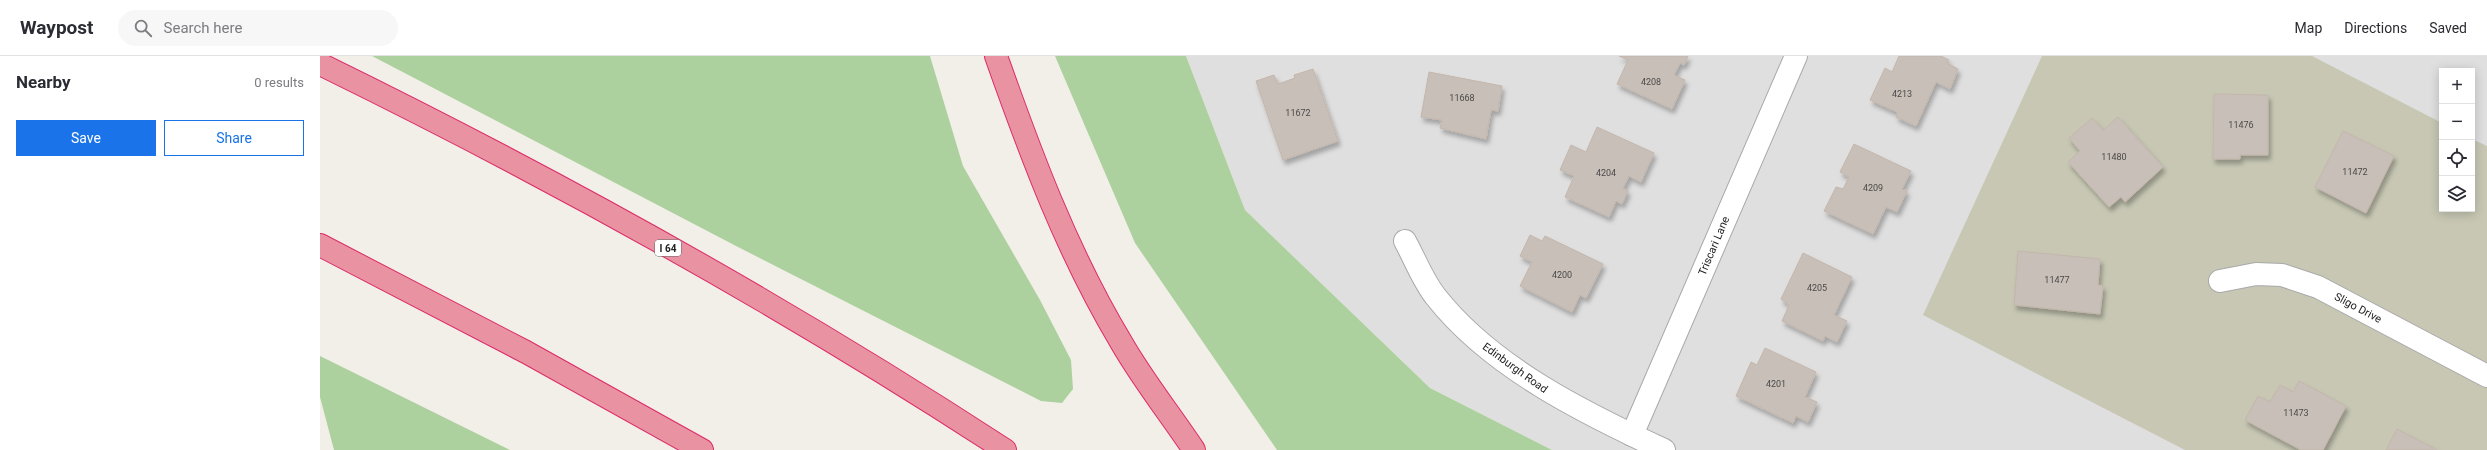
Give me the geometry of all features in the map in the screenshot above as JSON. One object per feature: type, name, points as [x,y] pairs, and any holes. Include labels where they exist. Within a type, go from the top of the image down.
[{"type":"highway","points":[[996,56],[1025,139],[1061,229],[1121,342],[1194,450]]},
{"type":"highway","name":"I 64","points":[[320,64],[599,209],[766,303],[1005,450]]},
{"type":"highway","points":[[320,245],[526,352],[702,450]]},
{"type":"street","name":"Triscari Lane","points":[[1632,435],[1796,56]]},
{"type":"street","name":"Edinburgh Road","points":[[1405,241],[1435,296],[1474,338],[1554,396],[1664,450]]},
{"type":"street","name":"Sligo Drive","points":[[2220,281],[2256,274],[2282,275],[2318,287],[2487,376]]},
{"type":"shaded area","points":[[1186,56],[2487,56],[2487,450],[1552,450],[1430,388],[1245,210]]},
{"type":"shaded area","points":[[2042,56],[2312,56],[2439,121],[2439,212],[2475,212],[2475,140],[2487,146],[2487,450],[2185,450],[1923,315]]},
{"type":"green space","points":[[372,56],[930,56],[963,166],[1040,300],[1071,360],[1073,389],[1062,403],[1041,401],[738,247]]},
{"type":"green space","points":[[1055,56],[1186,56],[1245,210],[1430,388],[1552,450],[1277,450],[1135,243]]},
{"type":"green space","points":[[320,356],[510,450],[334,450],[320,397]]},
{"type":"building","points":[[1619,56],[1688,56],[1684,65],[1680,63],[1674,75],[1685,80],[1672,109],[1617,84],[1628,60]]},
{"type":"building","points":[[1899,56],[1941,56],[1949,60],[1947,63],[1958,69],[1950,89],[1936,82],[1916,126],[1896,117],[1897,112],[1870,100],[1885,68],[1892,72]]},
{"type":"building","points":[[1313,69],[1338,141],[1283,160],[1256,81],[1274,75],[1278,84],[1295,78],[1294,75]]},
{"type":"building","points":[[1429,72],[1502,86],[1498,111],[1491,110],[1486,139],[1440,128],[1442,120],[1421,117]]},
{"type":"building","points":[[2214,94],[2268,95],[2268,155],[2240,155],[2240,159],[2213,159]]},
{"type":"building","points":[[2118,117],[2163,167],[2125,202],[2121,197],[2109,207],[2068,162],[2080,151],[2069,138],[2092,118],[2103,130]]},
{"type":"building","points":[[1597,127],[1654,153],[1641,182],[1629,176],[1623,188],[1628,191],[1622,204],[1616,201],[1609,217],[1565,197],[1574,176],[1560,170],[1571,145],[1586,152]]},
{"type":"building","points":[[2343,131],[2394,156],[2366,213],[2315,187]]},
{"type":"building","points":[[1854,144],[1911,171],[1902,189],[1907,191],[1897,212],[1886,207],[1873,234],[1824,211],[1836,187],[1843,189],[1849,177],[1840,172]]},
{"type":"building","points":[[1530,235],[1542,241],[1545,236],[1603,264],[1586,298],[1580,295],[1572,312],[1520,286],[1532,262],[1520,256]]},
{"type":"building","points":[[2018,251],[2100,259],[2098,285],[2103,286],[2100,314],[2014,305]]},
{"type":"building","points":[[1803,253],[1852,277],[1834,315],[1847,321],[1837,342],[1825,336],[1823,341],[1782,321],[1789,305],[1781,299]]},
{"type":"building","points":[[1765,348],[1816,372],[1805,397],[1817,402],[1808,422],[1796,416],[1793,423],[1736,396],[1751,362],[1757,365]]},
{"type":"building","points":[[2299,381],[2346,406],[2323,450],[2301,450],[2245,420],[2258,396],[2270,402],[2280,385],[2293,392]]},
{"type":"building","points":[[2397,429],[2437,450],[2386,450]]}]
